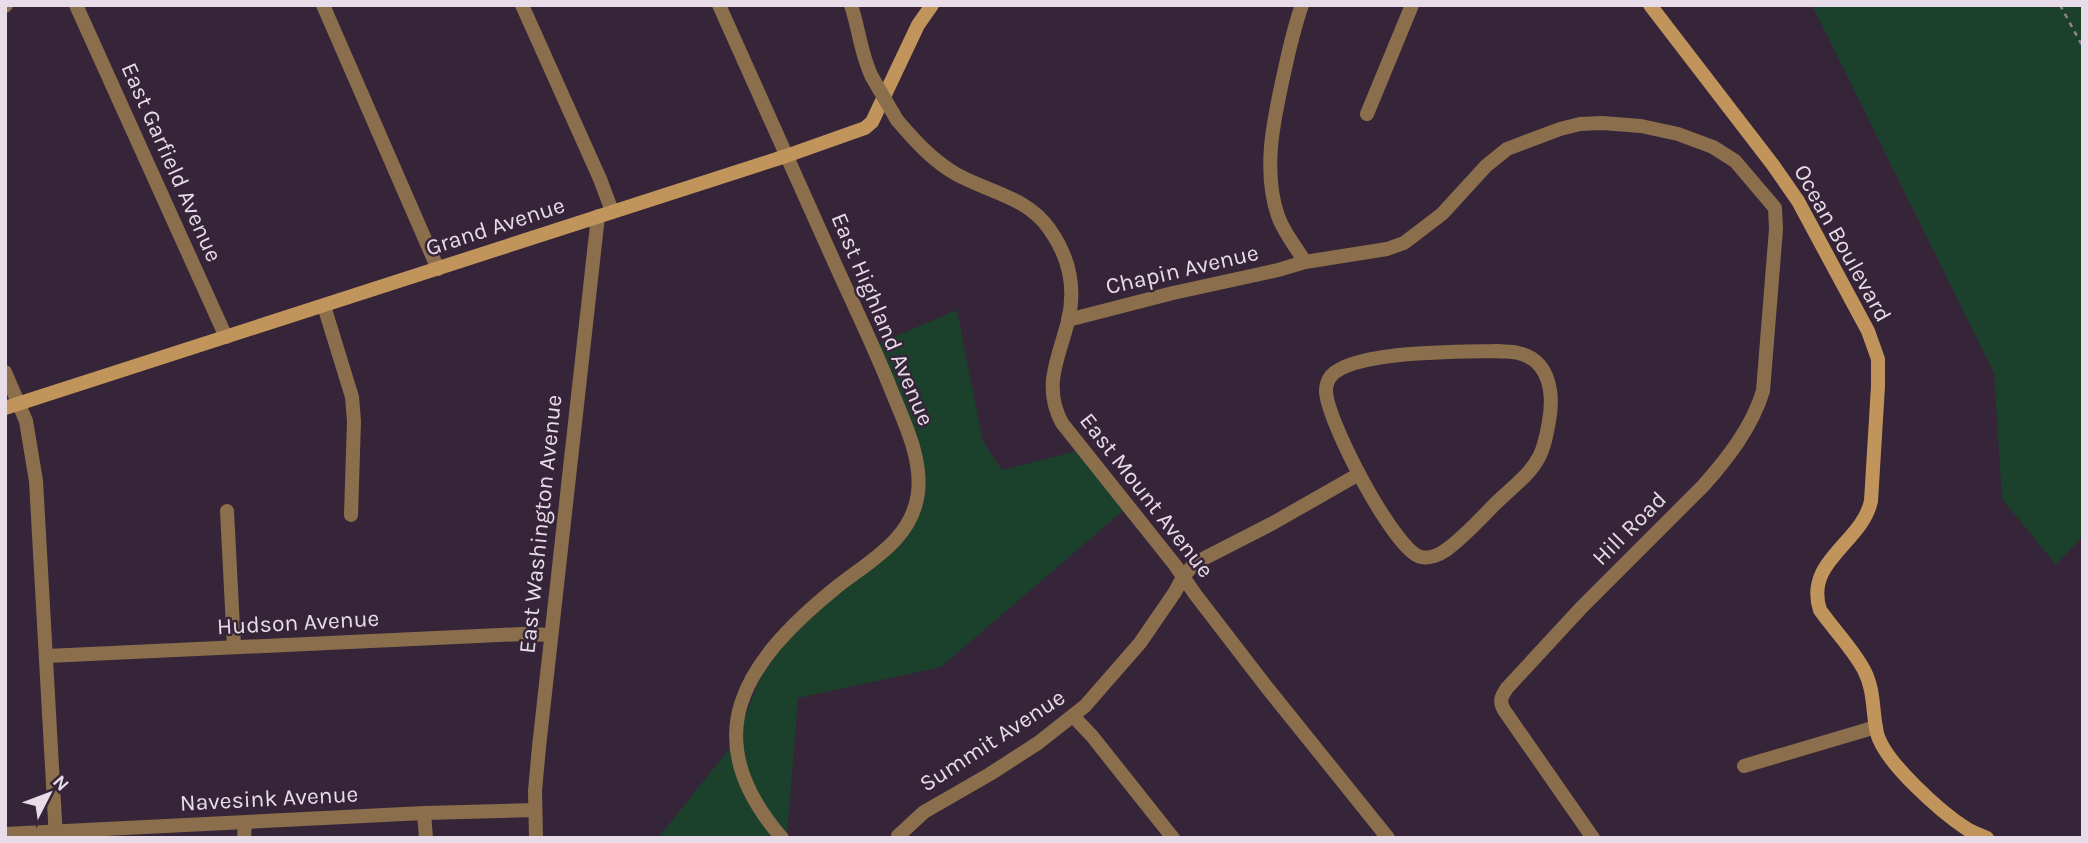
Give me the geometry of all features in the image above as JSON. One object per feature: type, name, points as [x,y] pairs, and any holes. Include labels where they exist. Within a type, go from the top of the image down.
[{"type":"street","name":"East Garfield Avenue","points":[[76,5],[226,337]]},
{"type":"street","points":[[323,5],[439,269]]},
{"type":"street","points":[[523,5],[612,211]]},
{"type":"street","name":"East Highland Avenue","points":[[719,5],[893,394],[908,432],[916,460],[918,480],[914,512],[904,530],[883,553],[835,588],[802,617],[770,652],[743,696],[736,727],[739,766],[748,791],[776,835]]},
{"type":"street","name":"East Mount Avenue","points":[[851,5],[866,64],[897,120],[925,152],[941,165],[957,175],[1018,201],[1043,220],[1062,250],[1068,264],[1071,289],[1068,320],[1051,387],[1052,400],[1062,423],[1265,685],[1388,838]]},
{"type":"street","name":"Grand Avenue","points":[[12,406],[786,156],[865,128],[872,122],[918,25],[932,5]]},
{"type":"street","points":[[1302,5],[1278,102],[1270,177],[1278,217],[1305,262]]},
{"type":"street","points":[[1367,114],[1412,5]]},
{"type":"street","name":"Ocean Boulevard","points":[[1650,5],[1773,165],[1797,201],[1858,310],[1874,346],[1878,359],[1878,386],[1869,510],[1862,523],[1826,565],[1820,578],[1817,600],[1820,610],[1864,670],[1874,700],[1876,727],[1883,748],[1906,777],[1967,829],[1987,838]]},
{"type":"street","name":"Chapin Avenue","points":[[1068,320],[1305,262],[1387,249],[1404,243],[1441,214],[1486,166],[1507,149],[1580,124],[1641,126],[1678,134],[1713,147],[1735,161],[1775,208]]},
{"type":"street","name":"Hill Road","points":[[1593,838],[1504,710],[1500,703],[1501,697],[1581,608],[1703,486],[1721,466],[1749,425],[1763,391],[1776,229],[1775,208]]},
{"type":"street","name":"East Washington Avenue","points":[[536,838],[539,747],[598,216]]},
{"type":"street","points":[[324,306],[352,397],[354,421],[351,515]]},
{"type":"street","points":[[1497,351],[1525,355],[1535,361],[1549,378],[1550,414],[1539,456],[1529,471],[1456,542],[1437,555],[1419,557],[1410,552],[1396,535],[1359,474],[1327,399],[1326,389],[1332,375],[1345,367],[1378,358],[1497,351]]},
{"type":"street","points":[[5,372],[12,406],[26,421],[36,481],[55,835]]},
{"type":"street","name":"Summit Avenue","points":[[898,836],[924,812],[1038,743],[1085,706],[1135,650],[1195,563],[1359,474]]},
{"type":"street","points":[[227,511],[234,648]]},
{"type":"street","name":"Hudson Avenue","points":[[47,656],[523,634],[551,635]]},
{"type":"street","points":[[1073,716],[1173,838]]},
{"type":"street","points":[[1744,766],[1876,727]]},
{"type":"street","name":"Navesink Avenue","points":[[5,834],[244,830],[424,813],[535,810]]},
{"type":"street","points":[[424,813],[426,838]]},
{"type":"path","points":[[2060,5],[2083,47]]},
{"type":"green space","points":[[1812,5],[2083,5],[2083,536],[2056,565],[2002,499],[1994,373]]},
{"type":"green space","points":[[957,310],[983,442],[1002,470],[1080,450],[1126,508],[941,667],[798,698],[787,838],[658,838],[736,740],[770,653],[910,516],[917,449],[875,345]]}]
